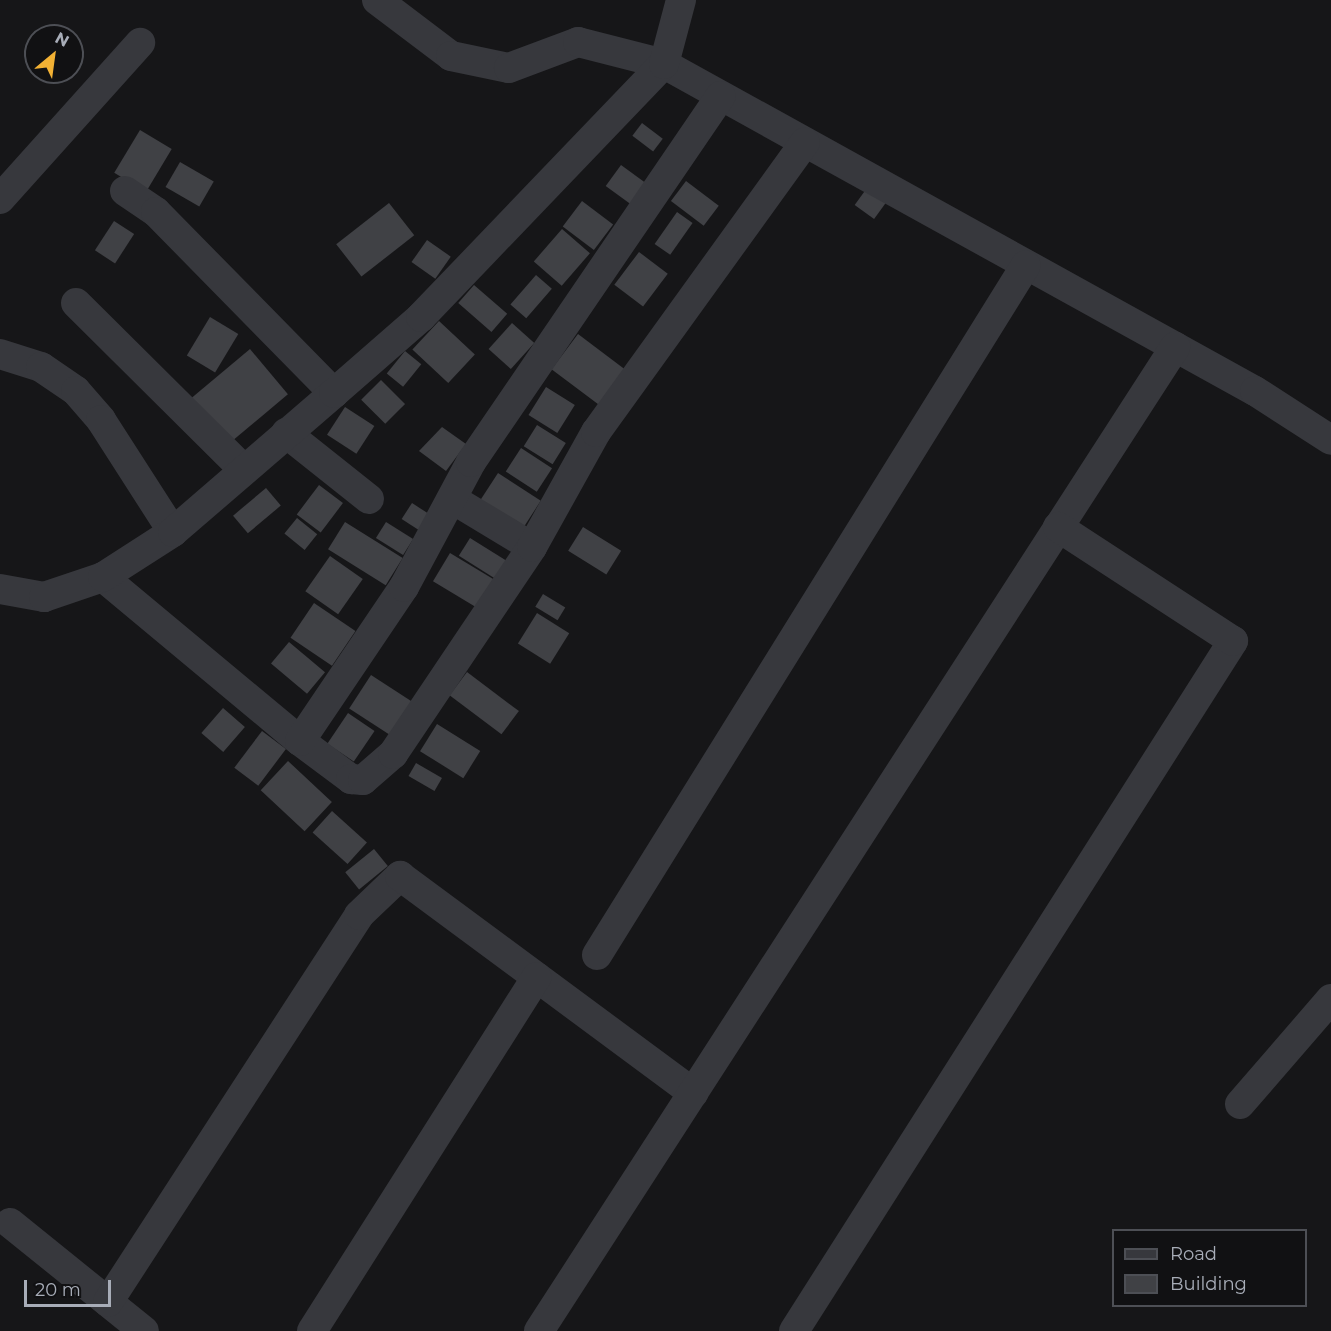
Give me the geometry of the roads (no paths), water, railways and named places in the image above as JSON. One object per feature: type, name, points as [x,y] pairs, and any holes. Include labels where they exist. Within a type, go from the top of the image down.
[{"type":"street","points":[[377,0],[451,56],[509,68],[578,42],[664,64],[1255,391],[1331,440]]},
{"type":"street","points":[[0,589],[44,597],[103,577],[173,532],[334,393],[421,317],[664,64],[681,0]]},
{"type":"street","points":[[0,199],[140,43]]},
{"type":"street","points":[[300,741],[404,587],[454,500],[471,462],[721,96]]},
{"type":"street","points":[[103,577],[300,741],[351,779],[363,780],[378,770],[393,754],[532,547],[596,432],[805,142]]},
{"type":"street","points":[[125,191],[156,212],[334,393]]},
{"type":"street","points":[[597,955],[1026,265]]},
{"type":"street","points":[[76,303],[244,470]]},
{"type":"street","points":[[539,1331],[1175,347]]},
{"type":"street","points":[[0,354],[41,367],[76,392],[101,420],[173,532]]},
{"type":"street","points":[[286,433],[369,499]]},
{"type":"street","points":[[454,500],[532,547]]},
{"type":"street","points":[[794,1331],[1233,641],[1058,527]]},
{"type":"street","points":[[108,1302],[359,915],[399,876],[693,1092]]},
{"type":"street","points":[[312,1331],[537,977]]},
{"type":"street","points":[[1240,1104],[1331,999]]},
{"type":"street","points":[[10,1223],[144,1331]]}]
